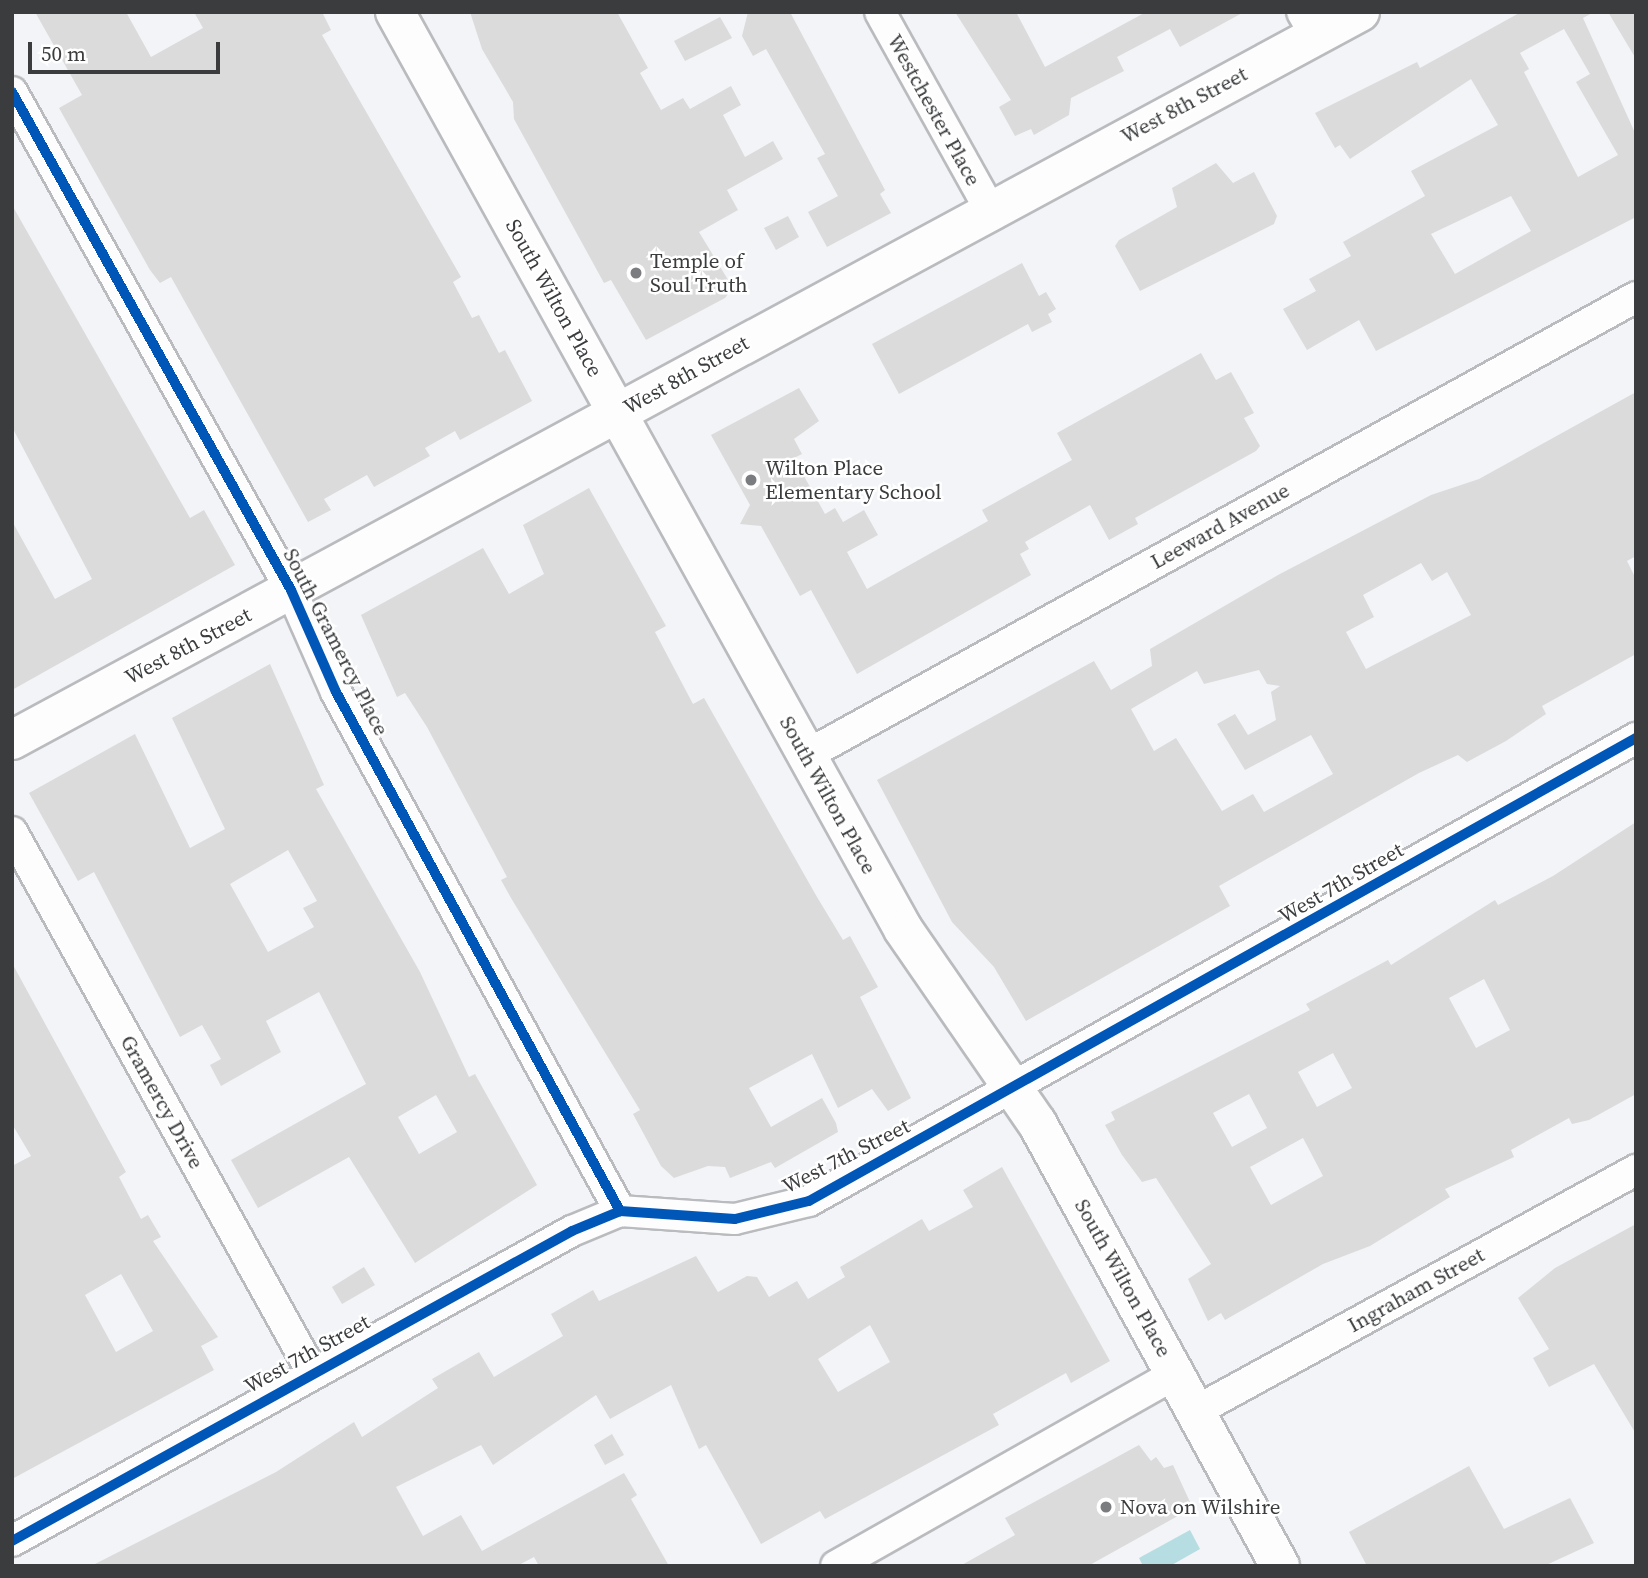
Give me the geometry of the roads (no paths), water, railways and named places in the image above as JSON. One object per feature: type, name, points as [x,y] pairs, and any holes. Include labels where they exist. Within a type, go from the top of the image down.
[{"type":"main road","name":"South Wilton Place","points":[[395,12],[912,946],[1014,1090],[1176,1374],[1280,1566]]},
{"type":"main road","name":"West 8th Street","points":[[12,740],[989,208],[1309,24],[1360,12]]},
{"type":"street","name":"Westchester Place","points":[[880,12],[989,208]]},
{"type":"street","name":"South Gramercy Place","points":[[12,92],[291,590],[337,692],[620,1211]]},
{"type":"street","name":"Leeward Avenue","points":[[805,756],[1636,297]]},
{"type":"street","name":"West 7th Street","points":[[12,1541],[312,1372],[620,1211],[735,1219],[769,1214],[809,1201],[1014,1090],[1636,738]]},
{"type":"street","name":"Gramercy Drive","points":[[12,832],[312,1372]]},
{"type":"street","name":"Ingraham Street","points":[[1196,1411],[1636,1170]]},
{"type":"street","points":[[836,1566],[1176,1374]]},
{"type":"water","points":[[1190,1530],[1200,1549],[1170,1566],[1143,1566],[1139,1558]]},
{"type":"place","name":"Temple of Soul Truth","points":[[636,273]]},
{"type":"place","name":"Wilton Place Elementary School","points":[[751,480]]},
{"type":"place","name":"Nova on Wilshire","points":[[1106,1507]]}]
